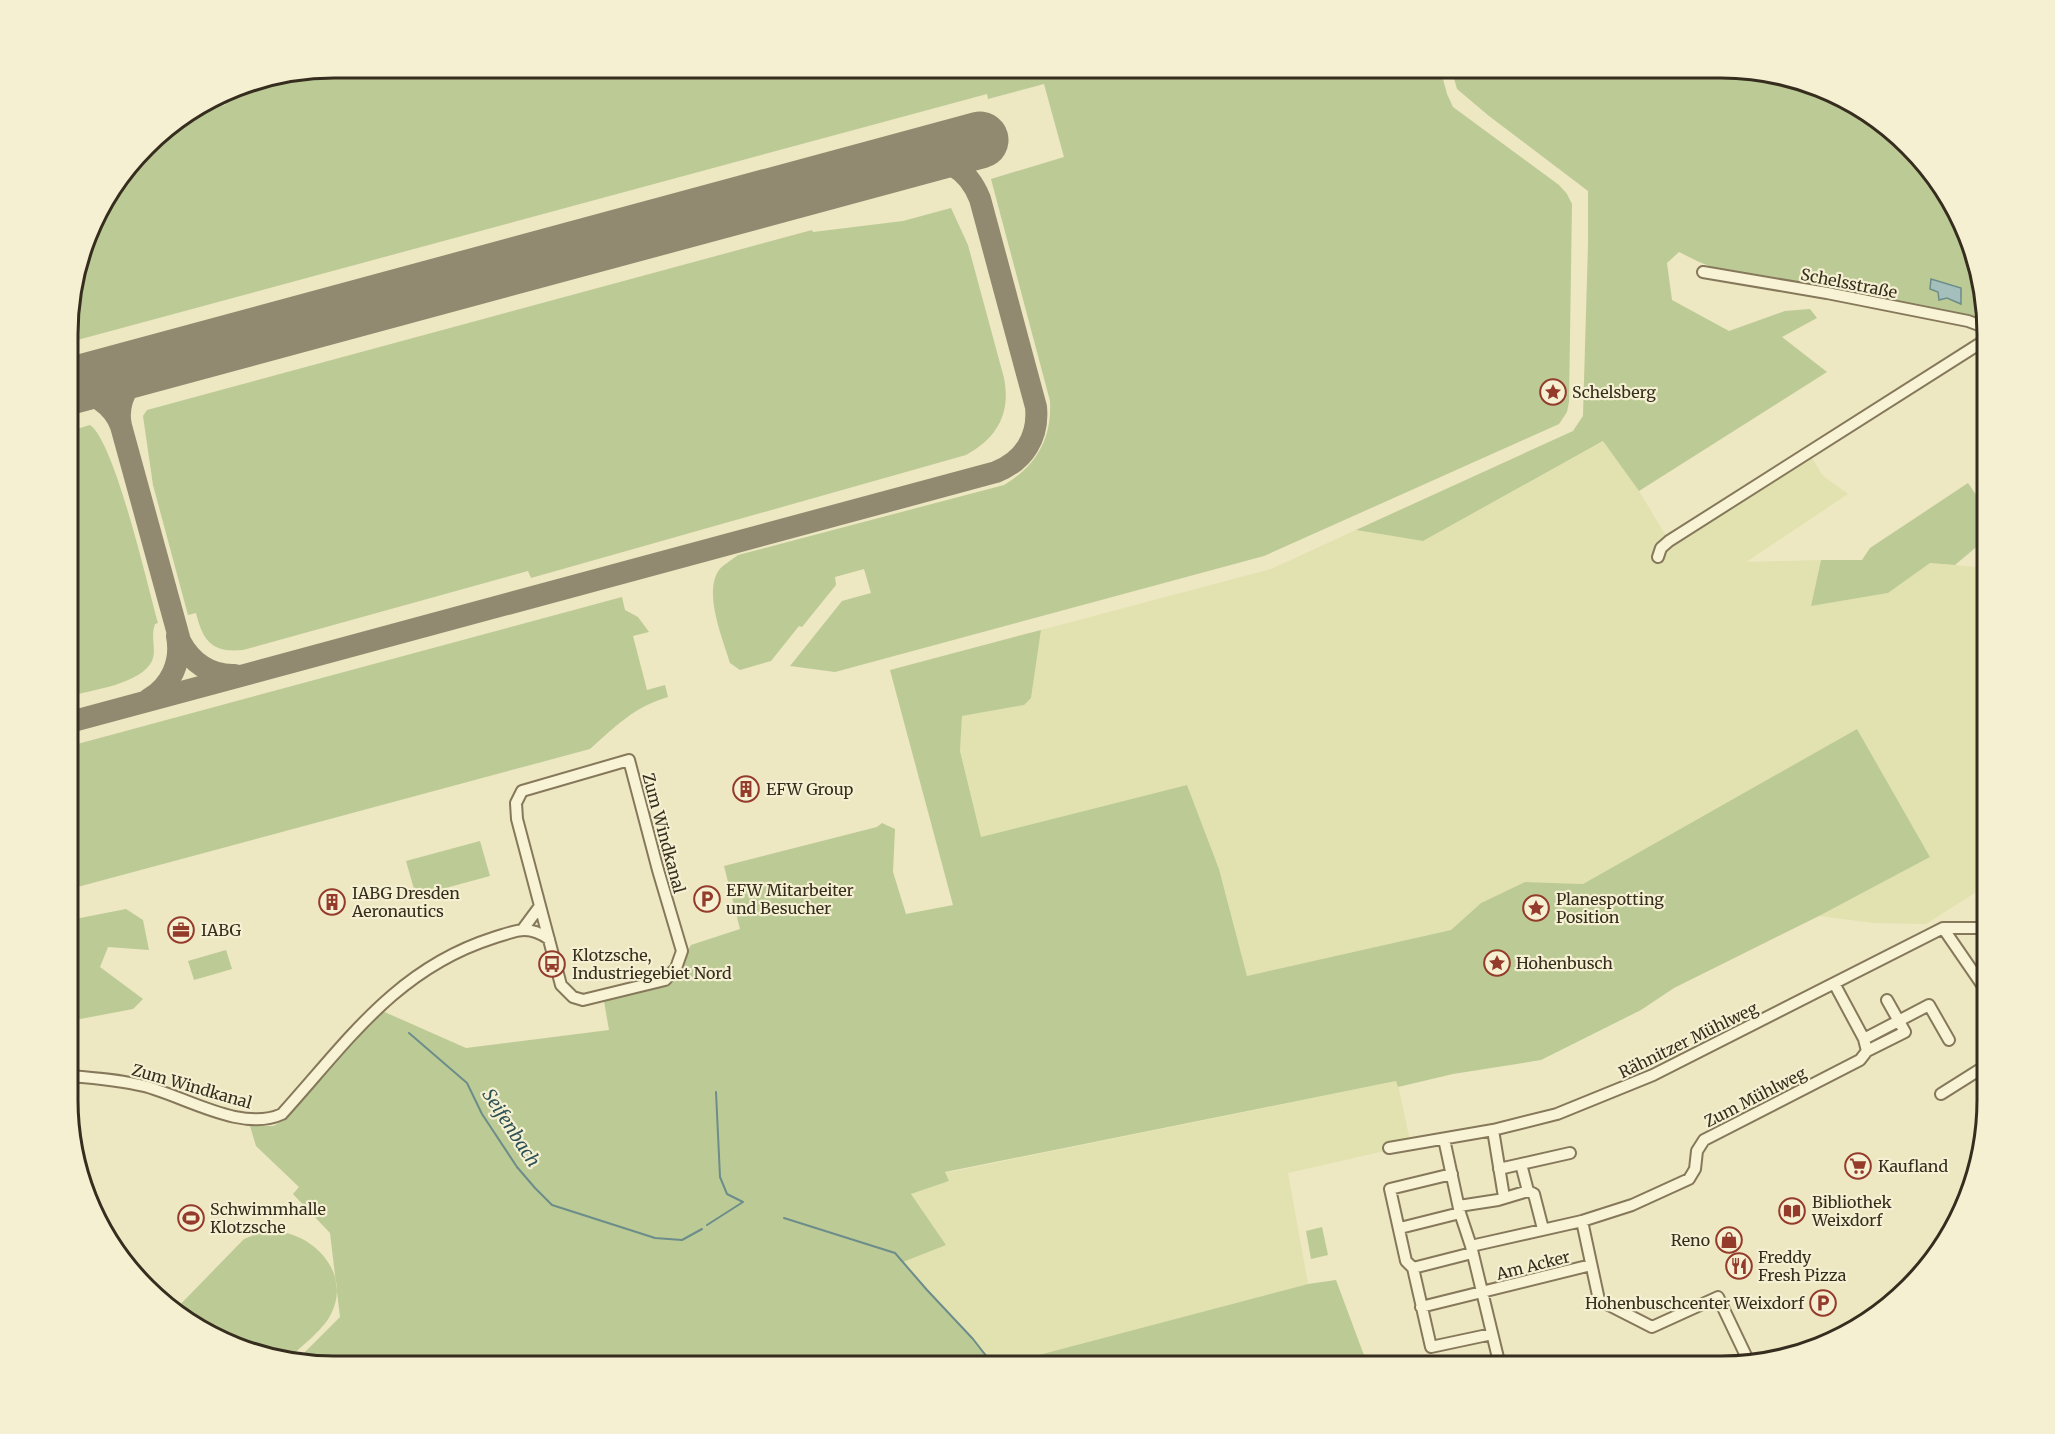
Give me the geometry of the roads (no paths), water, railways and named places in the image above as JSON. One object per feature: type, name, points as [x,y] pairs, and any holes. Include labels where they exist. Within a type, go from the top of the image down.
[{"type":"street","name":"Schelsstraße","points":[[1703,272],[1827,293],[1976,324]]},
{"type":"street","points":[[1658,557],[1661,548],[1669,541],[1977,345]]},
{"type":"street","name":"Zum Windkanal","points":[[629,760],[682,951],[676,968],[665,980],[583,1000],[573,997],[561,985],[540,906],[517,819],[516,803],[522,791],[629,760]]},
{"type":"street","points":[[540,906],[523,929],[540,933],[549,939]]},
{"type":"street","points":[[1943,928],[1977,977]]},
{"type":"street","name":"Rähnitzer Mühlweg","points":[[1389,1148],[1493,1130],[1557,1114],[1653,1075],[1835,985],[1943,928],[1977,928]]},
{"type":"street","name":"Zum Windkanal","points":[[78,1077],[142,1085],[244,1119],[270,1120],[282,1114],[362,1022],[400,987],[453,954],[523,929]]},
{"type":"street","points":[[1835,985],[1864,1039],[1867,1051]]},
{"type":"street","points":[[1887,1000],[1899,1021]]},
{"type":"street","points":[[1864,1039],[1929,1005],[1949,1040]]},
{"type":"street","name":"Zum Mühlweg","points":[[1413,1268],[1632,1205],[1689,1179],[1695,1169],[1697,1151],[1704,1140],[1860,1060],[1867,1051],[1905,1032],[1899,1021]]},
{"type":"street","points":[[1941,1094],[1977,1071]]},
{"type":"street","points":[[1493,1130],[1504,1197]]},
{"type":"street","points":[[1444,1139],[1459,1210],[1498,1356]]},
{"type":"street","points":[[1499,1169],[1570,1153]]},
{"type":"street","points":[[1521,1164],[1528,1191]]},
{"type":"street","points":[[1452,1174],[1390,1190],[1406,1261],[1413,1268],[1431,1347],[1492,1334]]},
{"type":"street","points":[[1400,1228],[1528,1191],[1534,1194],[1543,1229]]},
{"type":"street","name":"Am Acker","points":[[1582,1221],[1599,1300],[1652,1327],[1719,1297],[1745,1355]]},
{"type":"street","name":"Am Acker","points":[[1421,1307],[1591,1266]]},
{"type":"water","points":[[1931,279],[1961,288],[1961,304],[1947,298],[1939,300],[1938,292],[1930,289]]},
{"type":"waterway","name":"Seifenbach","points":[[409,1033],[467,1083],[482,1114],[517,1167],[552,1205],[655,1238],[682,1240],[702,1229]]},
{"type":"waterway","points":[[707,1225],[743,1202],[727,1194],[720,1177],[716,1092]]},
{"type":"waterway","name":"Seifenbach","points":[[784,1218],[895,1253],[986,1356]]},
{"type":"place","name":"Schelsberg","points":[[1553,392]]},
{"type":"place","name":"EFW Group","points":[[746,789]]},
{"type":"place","name":"EFW Mitarbeiter und Besucher","points":[[707,899]]},
{"type":"place","name":"IABG Dresden Aeronautics","points":[[332,902]]},
{"type":"place","name":"Planespotting Position","points":[[1536,908]]},
{"type":"place","name":"IABG","points":[[181,930]]},
{"type":"place","name":"Hohenbusch","points":[[1497,963]]},
{"type":"place","name":"Klotzsche, Industriegebiet Nord","points":[[552,964]]},
{"type":"place","name":"Kaufland","points":[[1858,1166]]},
{"type":"place","name":"Bibliothek Weixdorf","points":[[1792,1211]]},
{"type":"place","name":"Schwimmhalle Klotzsche","points":[[191,1218]]},
{"type":"place","name":"Reno","points":[[1729,1240]]},
{"type":"place","name":"Freddy Fresh Pizza","points":[[1739,1266]]},
{"type":"place","name":"Hohenbuschcenter Weixdorf","points":[[1823,1303]]}]
